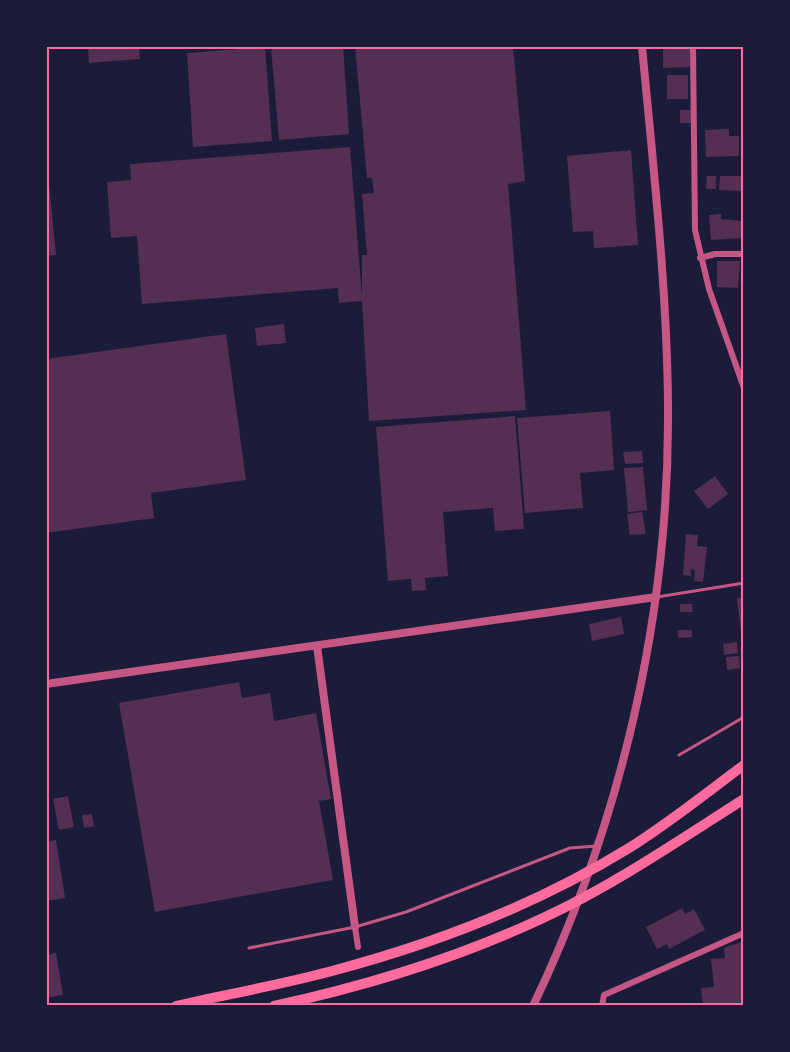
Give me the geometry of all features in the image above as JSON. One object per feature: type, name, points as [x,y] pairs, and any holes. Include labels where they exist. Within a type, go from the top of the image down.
[{"type":"highway","points":[[176,1005],[330,971],[387,955],[443,936],[542,895],[631,847],[744,765]]},
{"type":"highway","points":[[274,1005],[328,994],[434,962],[544,918],[624,876],[744,800]]},
{"type":"street","points":[[533,1005],[556,956],[597,846],[632,726],[656,597],[663,529],[668,406],[665,320],[642,46]]},
{"type":"street","points":[[693,46],[695,230],[699,258],[744,388]]},
{"type":"street","points":[[699,258],[715,254],[744,254]]},
{"type":"street","points":[[46,684],[656,597]]},
{"type":"street","points":[[317,646],[358,947]]},
{"type":"street","points":[[602,1005],[604,995],[744,933]]},
{"type":"lane","points":[[656,597],[744,583]]},
{"type":"lane","points":[[679,755],[744,717]]},
{"type":"lane","points":[[249,948],[355,927],[406,912],[570,848],[597,846]]},
{"type":"building","points":[[88,46],[139,46],[140,59],[89,63]]},
{"type":"building","points":[[343,46],[349,134],[279,140],[271,47]]},
{"type":"building","points":[[355,46],[513,46],[525,181],[508,184],[526,410],[369,421],[362,301],[339,303],[338,288],[142,304],[137,236],[111,238],[107,182],[131,180],[130,164],[350,147],[362,297],[362,255],[367,255],[362,194],[374,193],[372,178],[367,178]]},
{"type":"building","points":[[663,46],[690,46],[690,67],[663,68]]},
{"type":"building","points":[[265,47],[272,141],[193,147],[187,53]]},
{"type":"building","points":[[667,75],[688,75],[688,99],[667,99]]},
{"type":"building","points":[[680,110],[691,110],[692,123],[680,123]]},
{"type":"building","points":[[729,129],[729,136],[739,136],[739,156],[706,157],[705,130]]},
{"type":"building","points":[[631,150],[638,245],[594,248],[593,231],[573,232],[567,156]]},
{"type":"building","points":[[46,151],[56,255],[46,256]]},
{"type":"building","points":[[707,176],[716,176],[716,189],[706,189]]},
{"type":"building","points":[[720,176],[741,176],[741,191],[719,190]]},
{"type":"building","points":[[721,214],[721,219],[741,221],[742,238],[711,240],[709,215]]},
{"type":"building","points":[[717,261],[740,261],[738,288],[717,287]]},
{"type":"building","points":[[284,324],[286,343],[257,346],[255,328]]},
{"type":"building","points":[[226,334],[246,480],[151,493],[154,518],[46,533],[46,359]]},
{"type":"building","points":[[610,411],[614,470],[580,473],[583,508],[525,513],[517,418]]},
{"type":"building","points":[[515,416],[524,529],[495,531],[493,508],[443,512],[448,576],[425,578],[426,590],[412,591],[411,579],[388,581],[376,427]]},
{"type":"building","points":[[642,451],[643,463],[625,464],[623,452]]},
{"type":"building","points":[[643,467],[647,510],[628,512],[624,468]]},
{"type":"building","points":[[715,476],[728,494],[708,509],[694,491]]},
{"type":"building","points":[[642,512],[646,534],[630,535],[627,514]]},
{"type":"building","points":[[686,534],[698,535],[697,546],[707,547],[703,582],[694,581],[695,570],[691,569],[691,576],[683,575]]},
{"type":"building","points":[[744,597],[744,640],[742,640],[737,598]]},
{"type":"building","points":[[680,604],[692,604],[693,612],[680,612]]},
{"type":"building","points":[[621,617],[624,634],[592,641],[589,624]]},
{"type":"building","points":[[678,630],[692,630],[692,637],[678,638]]},
{"type":"building","points":[[737,642],[738,653],[724,655],[723,644]]},
{"type":"building","points":[[739,656],[740,668],[727,670],[726,657]]},
{"type":"building","points":[[239,682],[242,698],[270,693],[274,721],[316,713],[331,799],[319,801],[333,880],[155,912],[119,703]]},
{"type":"building","points":[[68,796],[74,827],[59,830],[53,799]]},
{"type":"building","points":[[92,814],[94,826],[84,828],[82,815]]},
{"type":"building","points":[[56,840],[65,898],[46,901],[46,842]]},
{"type":"building","points":[[682,908],[685,914],[694,909],[705,930],[669,949],[667,944],[657,949],[646,927]]},
{"type":"building","points":[[744,941],[744,1006],[703,1006],[701,988],[714,987],[711,959],[725,958],[724,948]]},
{"type":"building","points":[[56,953],[63,995],[46,998],[46,955]]}]
